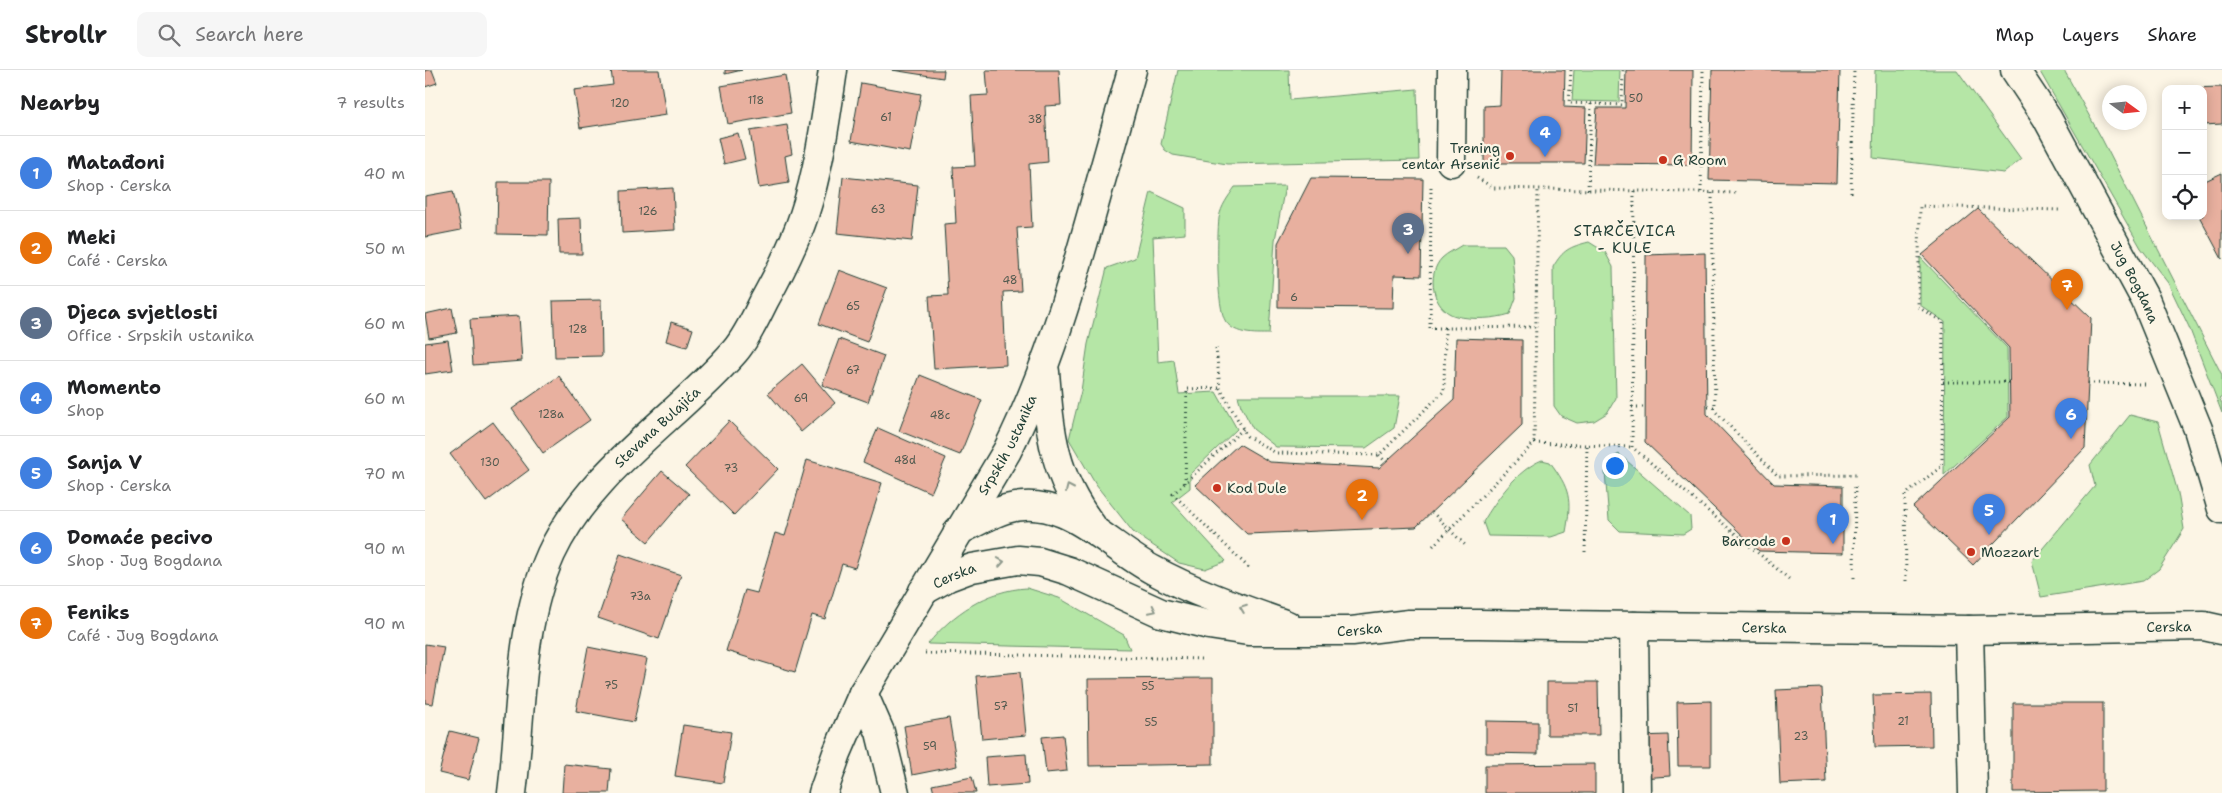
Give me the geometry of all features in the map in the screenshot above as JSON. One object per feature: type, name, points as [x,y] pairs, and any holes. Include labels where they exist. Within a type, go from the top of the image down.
[{"type":"street","name":"Stevana Bulajića","points":[[512,793],[529,620],[551,554],[578,508],[621,462],[737,349],[781,268],[804,215],[822,138],[833,70]]},
{"type":"street","name":"Srpskih ustanika","points":[[823,793],[837,753],[863,693],[1007,451],[1044,368],[1080,262],[1131,70]]},
{"type":"street","points":[[1451,162],[1452,70]]},
{"type":"street","name":"Jug Bogdana","points":[[2015,70],[2047,118],[2145,299],[2198,429],[2222,508]]},
{"type":"street","points":[[1044,368],[1051,436],[1056,459],[1074,499],[1094,530]]},
{"type":"street","name":"Cerska","points":[[958,531],[1007,509],[1034,506],[1053,509],[1094,530],[1131,558],[1154,571],[1191,588],[1305,632]]},
{"type":"street","name":"Cerska","points":[[923,591],[948,577],[972,568],[1018,560],[1040,562],[1069,571],[1161,613],[1182,620],[1248,631],[1352,631],[1409,624],[1969,630],[2204,626],[2222,630]]},
{"type":"street","points":[[1634,626],[1636,793]]},
{"type":"street","points":[[1969,630],[1973,793]]},
{"type":"street","points":[[863,693],[881,732],[895,793]]},
{"type":"path","points":[[1571,70],[1569,103],[1622,105],[1623,70]]},
{"type":"path","points":[[1701,192],[1703,70]]},
{"type":"path","points":[[1851,193],[1854,70]]},
{"type":"path","points":[[1587,190],[1591,104]]},
{"type":"path","points":[[1451,162],[1494,188],[1739,193]]},
{"type":"path","points":[[1431,181],[1430,328],[1536,327]]},
{"type":"path","points":[[1433,546],[1535,443],[1538,189]]},
{"type":"path","points":[[1632,447],[1634,191]]},
{"type":"path","points":[[1712,193],[1715,411],[1778,476],[1855,475]]},
{"type":"path","points":[[1906,581],[1905,495],[1941,466],[1943,322],[1918,307],[1920,206],[2068,211]]},
{"type":"path","points":[[1379,455],[1443,391],[1445,328]]},
{"type":"path","points":[[1216,348],[1220,388],[1247,436],[1276,453],[1379,455],[1386,462]]},
{"type":"path","points":[[1943,382],[2009,382]]},
{"type":"path","points":[[2088,383],[2147,384]]},
{"type":"path","points":[[1185,483],[1187,389],[1220,388]]},
{"type":"path","points":[[1632,407],[1645,407]]},
{"type":"path","points":[[1707,407],[1715,407]]},
{"type":"path","points":[[1243,430],[1173,494],[1251,570]]},
{"type":"path","points":[[1535,443],[1632,447],[1789,579]]},
{"type":"path","points":[[1585,552],[1587,446]]},
{"type":"path","points":[[1854,578],[1855,483]]},
{"type":"path","points":[[1433,512],[1467,547]]},
{"type":"path","points":[[915,653],[1077,658],[1178,658]]},
{"type":"green space","points":[[1178,70],[1289,70],[1290,100],[1417,89],[1419,160],[1227,164],[1173,155],[1165,150],[1161,144]]},
{"type":"green space","points":[[1574,70],[1620,70],[1619,102],[1572,101]]},
{"type":"green space","points":[[1875,70],[1957,70],[2021,159],[2004,173],[1873,158]]},
{"type":"green space","points":[[2039,70],[2064,70],[2102,139],[2222,375],[2222,397],[2219,399],[2222,404],[2222,413],[2189,327],[2168,283],[2141,248]]},
{"type":"green space","points":[[1285,186],[1275,240],[1269,334],[1240,332],[1226,322],[1220,303],[1218,227],[1220,214],[1235,187]]},
{"type":"green space","points":[[1151,192],[1185,208],[1185,234],[1153,237],[1158,362],[1174,360],[1179,394],[1216,392],[1237,429],[1190,474],[1190,488],[1172,502],[1226,561],[1205,569],[1179,563],[1133,532],[1096,485],[1069,439],[1081,391],[1088,344],[1107,268],[1135,258]]},
{"type":"green space","points":[[1589,242],[1605,252],[1613,267],[1616,398],[1607,413],[1594,421],[1577,423],[1561,416],[1554,406],[1553,267],[1567,250]]},
{"type":"green space","points":[[1462,245],[1504,245],[1512,255],[1516,298],[1510,314],[1490,318],[1469,318],[1456,316],[1441,307],[1434,291],[1434,273],[1442,258]]},
{"type":"green space","points":[[1920,257],[2007,348],[2008,417],[1944,475],[1945,322],[1920,305]]},
{"type":"green space","points":[[1238,396],[1400,396],[1394,428],[1366,448],[1276,447],[1253,429]]},
{"type":"green space","points":[[2130,415],[2158,422],[2178,493],[2184,529],[2159,569],[2143,581],[2041,597],[2032,561],[2095,486],[2090,465]]},
{"type":"green space","points":[[1619,454],[1690,516],[1691,529],[1683,534],[1620,531],[1609,520],[1605,472],[1610,459]]},
{"type":"green space","points":[[1542,460],[1550,462],[1562,480],[1568,495],[1569,511],[1566,532],[1551,537],[1488,536],[1483,522],[1494,504],[1516,478]]},
{"type":"green space","points":[[1027,588],[1059,598],[1124,635],[1130,649],[928,644],[948,623],[971,606],[998,593]]},
{"type":"building","points":[[425,70],[432,70],[437,83],[425,87]]},
{"type":"building","points":[[611,70],[659,70],[666,115],[580,128],[574,90],[613,85]]},
{"type":"building","points":[[725,70],[742,70],[725,74]]},
{"type":"building","points":[[892,70],[944,70],[943,78]]},
{"type":"building","points":[[986,70],[1059,70],[1061,105],[1045,106],[1048,162],[1029,164],[1032,227],[1017,228],[1021,291],[1003,292],[1006,365],[934,369],[929,296],[948,295],[944,224],[956,223],[953,167],[975,166],[971,96],[988,95]]},
{"type":"building","points":[[1501,70],[1565,70],[1564,107],[1586,108],[1584,163],[1484,163],[1484,106],[1500,105]]},
{"type":"building","points":[[1626,70],[1693,70],[1692,165],[1593,164],[1597,108],[1625,108]]},
{"type":"building","points":[[1712,70],[1840,70],[1837,183],[1709,180]]},
{"type":"building","points":[[785,75],[791,113],[728,124],[721,86]]},
{"type":"building","points":[[861,83],[921,94],[910,152],[851,141]]},
{"type":"building","points":[[2207,87],[2222,87],[2222,124],[2207,125]]},
{"type":"building","points":[[787,125],[792,154],[785,156],[789,183],[759,188],[750,131]]},
{"type":"building","points":[[738,133],[745,159],[724,164],[718,138]]},
{"type":"building","points":[[2222,173],[2222,259],[2201,220],[2207,220],[2207,180]]},
{"type":"building","points":[[843,177],[918,185],[912,241],[837,233]]},
{"type":"building","points":[[1311,178],[1423,179],[1421,276],[1394,275],[1393,308],[1278,307],[1278,243]]},
{"type":"building","points":[[498,182],[549,182],[548,235],[497,234]]},
{"type":"building","points":[[673,188],[675,230],[622,233],[621,191]]},
{"type":"building","points":[[453,191],[461,230],[425,237],[425,196]]},
{"type":"building","points":[[1978,209],[2091,318],[2085,448],[1973,565],[1913,507],[2010,417],[2009,348],[1922,255]]},
{"type":"building","points":[[581,218],[582,254],[559,254],[558,219]]},
{"type":"building","points":[[1705,253],[1707,414],[1774,484],[1843,486],[1843,553],[1759,551],[1645,442],[1646,255]]},
{"type":"building","points":[[839,270],[887,288],[867,342],[819,324]]},
{"type":"building","points":[[601,300],[602,356],[555,357],[553,301]]},
{"type":"building","points":[[452,308],[457,333],[429,338],[425,314]]},
{"type":"building","points":[[519,316],[522,361],[473,365],[470,319]]},
{"type":"building","points":[[671,322],[693,329],[687,347],[666,341]]},
{"type":"building","points":[[1456,338],[1522,340],[1522,425],[1416,527],[1247,534],[1195,485],[1239,444],[1270,462],[1379,468],[1454,400]]},
{"type":"building","points":[[839,339],[884,356],[868,402],[822,385]]},
{"type":"building","points":[[448,340],[453,370],[425,374],[425,343]]},
{"type":"building","points":[[802,364],[835,403],[801,432],[768,393]]},
{"type":"building","points":[[920,375],[982,400],[960,455],[899,431]]},
{"type":"building","points":[[559,376],[590,420],[543,453],[512,409]]},
{"type":"building","points":[[729,421],[778,469],[734,515],[685,467]]},
{"type":"building","points":[[493,422],[529,470],[486,502],[450,454]]},
{"type":"building","points":[[878,428],[946,458],[931,493],[863,462]]},
{"type":"building","points":[[807,460],[882,483],[855,568],[842,564],[825,619],[812,615],[795,672],[726,651],[745,590],[757,593],[775,533],[785,536]]},
{"type":"building","points":[[662,471],[689,494],[648,542],[621,519]]},
{"type":"building","points":[[620,554],[681,575],[659,639],[598,618]]},
{"type":"building","points":[[425,644],[444,647],[433,704],[425,703]]},
{"type":"building","points":[[588,647],[647,659],[634,722],[576,711]]},
{"type":"building","points":[[1020,672],[1026,735],[982,739],[976,676]]},
{"type":"building","points":[[1213,678],[1213,764],[1089,766],[1088,679]]},
{"type":"building","points":[[1547,682],[1598,682],[1599,735],[1547,735]]},
{"type":"building","points":[[1822,688],[1826,782],[1780,784],[1776,690]]},
{"type":"building","points":[[1931,694],[1932,746],[1875,747],[1873,695]]},
{"type":"building","points":[[1711,701],[1711,766],[1678,766],[1677,702]]},
{"type":"building","points":[[2013,703],[2103,703],[2103,791],[2013,792]]},
{"type":"building","points":[[949,718],[957,766],[912,775],[904,726]]},
{"type":"building","points":[[1486,721],[1538,722],[1538,754],[1486,753]]},
{"type":"building","points":[[683,725],[731,732],[723,783],[675,776]]},
{"type":"building","points":[[450,731],[479,738],[468,780],[439,773]]},
{"type":"building","points":[[1063,735],[1067,771],[1046,773],[1042,737]]},
{"type":"building","points":[[1668,735],[1670,776],[1641,778],[1639,736]]},
{"type":"building","points":[[1026,754],[1028,784],[987,787],[985,757]]},
{"type":"building","points":[[564,764],[611,769],[609,793],[562,793]]},
{"type":"building","points":[[1595,764],[1595,793],[1485,793],[1485,765]]},
{"type":"building","points":[[972,777],[976,793],[934,793],[932,785]]},
{"type":"place","name":"Trening centar Arsenić","points":[[1510,156]]},
{"type":"place","name":"Momento","points":[[1545,157]]},
{"type":"place","name":"G Room","points":[[1663,160]]},
{"type":"place","name":"Djeca svjetlosti","points":[[1408,254]]},
{"type":"place","name":"Feniks","points":[[2067,310]]},
{"type":"place","name":"Domaće pecivo","points":[[2071,439]]},
{"type":"place","name":"Kod Dule","points":[[1217,488]]},
{"type":"place","name":"Meki","points":[[1362,520]]},
{"type":"place","name":"Sanja V","points":[[1989,535]]},
{"type":"place","name":"Barcode","points":[[1786,541]]},
{"type":"place","name":"Matađoni","points":[[1833,544]]},
{"type":"place","name":"Mozzart","points":[[1971,552]]},
{"type":"district","name":"STARČEVICA - KULE","points":[[1625,240]]}]
